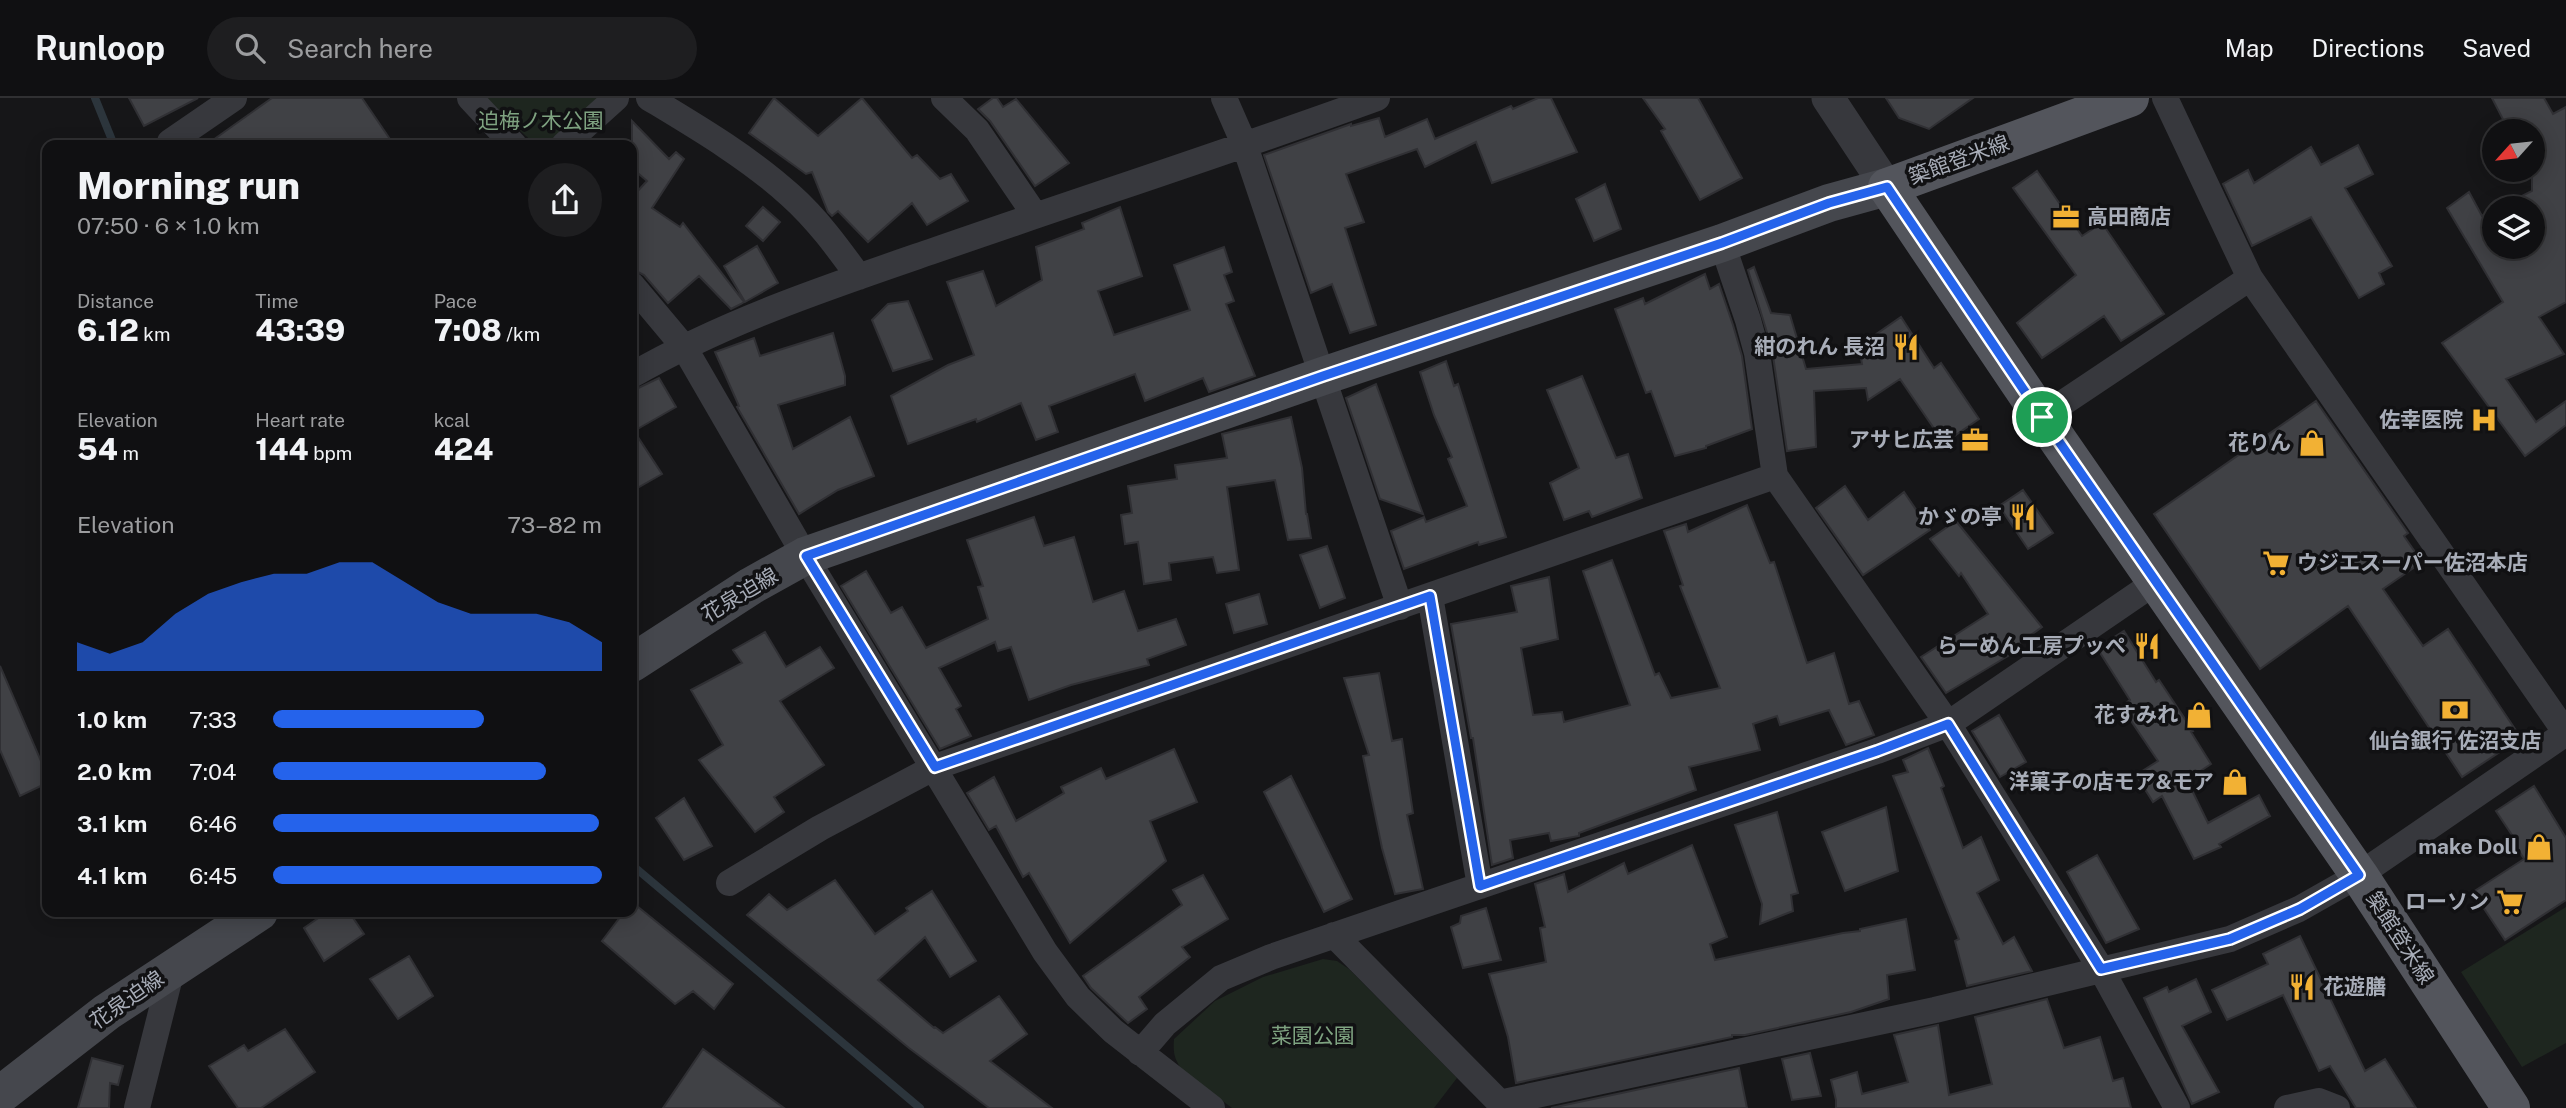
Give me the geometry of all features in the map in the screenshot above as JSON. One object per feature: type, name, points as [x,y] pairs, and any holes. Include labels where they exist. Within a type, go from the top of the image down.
[{"type":"main road","name":"築館登米線","points":[[2127,98],[1887,187],[2042,417],[2359,875],[2511,1108]]},
{"type":"main road","name":"花泉迫線","points":[[637,660],[751,586],[806,556],[1323,376],[1722,243],[1829,203],[1887,187]]},
{"type":"main road","name":"花泉迫線","points":[[0,1095],[107,1012],[251,917]]},
{"type":"street","points":[[173,140],[234,98]]},
{"type":"street","points":[[470,98],[509,140]]},
{"type":"street","points":[[570,140],[616,98]]},
{"type":"street","points":[[649,98],[741,157],[790,194],[825,231],[859,276]]},
{"type":"street","points":[[944,98],[977,130],[1035,215]]},
{"type":"street","points":[[1224,98],[1245,146],[1400,607]]},
{"type":"street","points":[[637,372],[747,318],[859,276],[1245,146],[1377,98]]},
{"type":"street","points":[[1828,98],[1887,187]]},
{"type":"street","points":[[1334,936],[1502,1105],[1936,1010],[2230,939],[2300,909],[2359,875],[2566,733],[2250,278],[2165,98]]},
{"type":"street","points":[[1722,243],[1757,353],[1775,476],[1948,724],[2101,969],[2177,1108]]},
{"type":"street","points":[[2042,417],[2250,278]]},
{"type":"street","points":[[637,291],[684,347],[806,556],[1045,952],[1078,997],[1113,1031],[1212,1108]]},
{"type":"street","points":[[729,883],[820,828],[935,767],[1775,476]]},
{"type":"street","points":[[1140,1053],[1165,1024],[1221,978],[1271,957],[1877,751],[1948,724],[2157,581]]},
{"type":"street","points":[[1430,596],[1480,886]]},
{"type":"street","points":[[136,1108],[172,969]]},
{"type":"street","points":[[2287,1108],[2319,1101],[2337,1108]]},
{"type":"green space","name":"迫梅ノ木公園","points":[[484,98],[600,98],[554,140],[530,140]]},
{"type":"green space","points":[[2566,907],[2566,1043],[2522,1067],[2461,972]]},
{"type":"green space","name":"菜園公園","points":[[1323,959],[1337,961],[1349,969],[1457,1078],[1434,1108],[1232,1108],[1181,1068],[1175,1056],[1174,1039],[1215,1001],[1263,977]]},
{"type":"building","points":[[129,98],[198,98],[144,126]]},
{"type":"building","points":[[272,98],[362,98],[391,140],[213,140]]},
{"type":"building","points":[[774,98],[818,136],[862,98],[912,158],[917,155],[940,179],[951,174],[968,201],[927,225],[912,203],[868,242],[838,211],[832,216],[828,212],[812,172],[806,174],[749,133]]},
{"type":"building","points":[[997,98],[1003,107],[1016,99],[1069,163],[1035,186],[990,121],[978,109]]},
{"type":"building","points":[[1538,98],[1551,98],[1577,152],[1492,183],[1476,142],[1425,167],[1417,149],[1346,174],[1364,222],[1345,228],[1376,325],[1350,333],[1332,284],[1311,293],[1264,155],[1351,124],[1379,118],[1385,137],[1427,119],[1435,139],[1511,106],[1513,109]]},
{"type":"building","points":[[1643,98],[1698,98],[1742,178],[1700,200],[1661,131],[1665,129]]},
{"type":"building","points":[[1886,98],[1973,98],[1929,129],[1899,118]]},
{"type":"building","points":[[2492,98],[2544,98],[2553,114],[2566,107],[2566,302],[2539,317],[2564,354],[2506,379],[2536,422],[2566,401],[2566,425],[2525,456],[2442,343],[2503,302],[2447,208],[2469,192],[2482,216],[2482,259],[2545,259],[2545,196],[2522,196],[2532,191],[2532,182],[2545,182],[2545,119],[2503,119]]},
{"type":"building","points":[[632,121],[669,159],[676,152],[684,159],[652,208],[680,227],[683,223],[744,302],[731,309],[699,276],[668,303],[644,275],[637,272],[637,192],[647,181],[637,172],[637,140],[632,140]]},
{"type":"building","points":[[2358,145],[2373,174],[2345,188],[2392,266],[2379,273],[2384,284],[2359,298],[2311,217],[2252,246],[2223,184],[2248,170],[2254,183],[2311,147],[2321,165]]},
{"type":"building","points":[[2037,171],[2082,236],[2102,223],[2164,314],[2121,341],[2104,316],[2042,358],[2017,323],[2076,275],[2013,188]]},
{"type":"building","points":[[1605,184],[1621,229],[1594,241],[1576,199]]},
{"type":"building","points":[[763,207],[780,222],[763,241],[746,226]]},
{"type":"building","points":[[1120,207],[1142,276],[1098,291],[1114,335],[1190,310],[1174,265],[1224,247],[1232,272],[1224,275],[1234,301],[1226,304],[1255,376],[1209,392],[1203,378],[1145,401],[1135,374],[1049,406],[1058,432],[1036,440],[1021,403],[977,422],[976,419],[908,444],[891,396],[948,365],[974,355],[947,282],[983,271],[996,306],[1042,280],[1036,247],[1084,229],[1082,223]]},
{"type":"building","points":[[757,246],[778,283],[745,302],[724,266]]},
{"type":"building","points":[[1754,267],[1771,313],[1790,315],[1806,369],[1862,364],[1859,346],[1901,317],[1934,368],[1941,363],[1979,419],[1944,443],[1900,379],[1868,400],[1866,388],[1814,391],[1816,447],[1787,451],[1772,349],[1748,270]]},
{"type":"building","points":[[1705,274],[1710,289],[1719,284],[1733,325],[1742,356],[1752,429],[1706,448],[1675,456],[1651,391],[1646,393],[1615,309],[1643,298],[1645,304]]},
{"type":"building","points":[[908,301],[932,359],[893,371],[872,320],[888,304]]},
{"type":"building","points":[[833,333],[845,385],[778,405],[793,449],[850,417],[874,476],[838,490],[799,514],[737,407],[739,406],[715,352],[754,338],[760,356]]},
{"type":"building","points":[[1446,361],[1454,386],[1458,384],[1506,537],[1479,545],[1478,542],[1404,569],[1391,531],[1424,517],[1426,522],[1467,506],[1448,459],[1452,457],[1420,372]]},
{"type":"building","points":[[1582,376],[1616,458],[1628,454],[1642,498],[1592,517],[1589,511],[1564,520],[1550,483],[1579,468],[1547,390]]},
{"type":"building","points":[[659,378],[676,407],[637,429],[637,389]]},
{"type":"building","points":[[1376,384],[1423,514],[1380,499],[1346,398]]},
{"type":"building","name":"ウジエスーパー佐沼本店","points":[[2316,401],[2408,533],[2404,536],[2422,562],[2383,589],[2423,646],[2448,629],[2521,738],[2462,777],[2348,606],[2260,669],[2154,514]]},
{"type":"building","points":[[1291,417],[1302,468],[1311,538],[1288,540],[1275,480],[1227,487],[1239,570],[1217,573],[1213,557],[1169,563],[1171,580],[1144,584],[1138,542],[1125,544],[1121,515],[1132,513],[1128,486],[1177,479],[1175,465],[1227,458],[1222,434]]},
{"type":"building","points":[[637,436],[662,474],[637,488]]},
{"type":"building","points":[[1845,486],[1868,520],[1904,492],[1930,530],[1863,575],[1816,508]]},
{"type":"building","points":[[2023,490],[2053,533],[2028,549],[1999,506]]},
{"type":"building","points":[[1747,505],[1770,563],[1774,562],[1807,663],[1834,653],[1849,704],[1859,701],[1874,735],[1846,745],[1829,710],[1780,725],[1777,716],[1753,724],[1760,750],[1689,767],[1696,790],[1579,833],[1579,836],[1551,841],[1549,833],[1510,840],[1513,858],[1492,865],[1473,738],[1451,624],[1517,612],[1511,586],[1549,577],[1558,639],[1521,648],[1533,715],[1562,712],[1564,722],[1630,705],[1583,571],[1612,560],[1655,675],[1659,673],[1671,698],[1720,688],[1680,586],[1683,585],[1664,531],[1686,524],[1688,532]]},
{"type":"building","points":[[1034,517],[1044,546],[1074,537],[1093,602],[1124,591],[1138,631],[1176,619],[1186,645],[1147,659],[1149,665],[1071,685],[1029,700],[1011,647],[998,651],[995,642],[939,668],[961,706],[956,709],[971,736],[940,749],[841,586],[866,571],[891,613],[902,607],[926,648],[988,619],[978,587],[983,586],[967,540]]},
{"type":"building","points":[[1956,521],[2042,627],[2006,653],[2008,656],[1946,693],[1921,657],[1988,614],[1961,573],[1959,576],[1930,539]]},
{"type":"building","points":[[1327,546],[1345,598],[1320,608],[1300,555]]},
{"type":"building","points":[[1259,594],[1267,624],[1234,633],[1226,604]]},
{"type":"building","points":[[2124,631],[2156,682],[2159,680],[2193,731],[2191,732],[2211,764],[2187,780],[2208,823],[2259,795],[2270,816],[2219,844],[2221,847],[2194,859],[2162,796],[2153,802],[2136,775],[2158,761],[2121,706],[2130,700],[2097,648]]},
{"type":"building","points":[[765,632],[786,667],[820,647],[834,668],[780,701],[824,765],[774,797],[784,812],[755,832],[699,760],[723,745],[691,690],[742,663],[733,650]]},
{"type":"building","points":[[0,666],[42,763],[42,785],[20,796],[0,750]]},
{"type":"building","points":[[1379,673],[1392,741],[1402,739],[1413,813],[1407,815],[1423,889],[1395,894],[1382,848],[1363,756],[1369,755],[1344,678]]},
{"type":"building","points":[[1999,715],[2026,762],[2000,777],[1972,731]]},
{"type":"building","points":[[1928,748],[1944,786],[1941,788],[1963,848],[1981,837],[1999,880],[1977,893],[2003,944],[2014,937],[2032,971],[1967,986],[1955,941],[1959,939],[1893,776],[1908,772],[1903,760]]},
{"type":"building","points":[[1174,749],[1197,802],[1150,821],[1166,861],[1070,943],[1029,873],[1023,877],[996,826],[989,830],[967,793],[994,777],[1016,821],[1064,793],[1061,787],[1101,768],[1106,779]]},
{"type":"building","points":[[1291,776],[1352,899],[1324,912],[1264,792]]},
{"type":"building","points":[[2534,786],[2566,838],[2566,900],[2505,940],[2473,892],[2524,859],[2514,843],[2516,841],[2496,811]]},
{"type":"building","points":[[684,798],[712,846],[684,860],[656,818]]},
{"type":"building","points":[[1886,807],[1898,871],[1845,891],[1822,832]]},
{"type":"building","points":[[1777,812],[1798,893],[1791,895],[1793,911],[1760,924],[1762,904],[1735,825]]},
{"type":"building","points":[[1692,845],[1727,937],[1710,944],[1715,960],[1906,919],[1915,970],[1887,975],[1889,999],[1851,1012],[1745,1035],[1732,1035],[1516,1083],[1508,1037],[1489,974],[1546,962],[1540,928],[1545,927],[1535,884],[1564,874],[1568,892],[1624,863],[1628,874]]},
{"type":"building","points":[[2097,855],[2139,929],[2106,943],[2067,872]]},
{"type":"building","points":[[1203,875],[1228,919],[1182,947],[1190,957],[1139,997],[1147,1009],[1128,1023],[1091,988],[1083,976],[1182,905],[1173,890]]},
{"type":"building","points":[[835,880],[875,934],[932,891],[976,961],[950,977],[925,937],[878,980],[943,1033],[999,996],[1027,1034],[990,1061],[1052,1108],[989,1108],[909,1048],[747,915],[769,894],[787,910]]},
{"type":"building","points":[[637,906],[733,984],[714,1009],[693,991],[675,1004],[602,941],[620,917],[637,917]]},
{"type":"building","points":[[1486,908],[1501,960],[1463,968],[1451,927],[1460,923],[1461,916]]},
{"type":"building","points":[[320,917],[352,917],[364,934],[324,961],[304,928]]},
{"type":"building","points":[[2300,936],[2365,1071],[2385,1059],[2416,1108],[2356,1108],[2330,1066],[2319,1071],[2283,995],[2227,1020],[2212,990],[2268,964],[2263,954]]},
{"type":"building","points":[[409,956],[433,996],[398,1019],[370,979]]},
{"type":"building","points":[[2196,979],[2211,1012],[2182,1026],[2219,1092],[2192,1104],[2144,998],[2167,987],[2169,992]]},
{"type":"building","points":[[2047,999],[2064,1048],[2100,1037],[2113,1081],[2123,1078],[2131,1108],[1836,1108],[1831,1080],[1857,1072],[1862,1094],[1908,1082],[1894,1035],[1938,1025],[1949,1095],[1992,1084],[1975,1017]]},
{"type":"building","points":[[285,1029],[315,1072],[261,1108],[238,1108],[209,1066],[244,1045],[248,1051]]},
{"type":"building","points":[[703,1049],[784,1108],[663,1108]]},
{"type":"building","points":[[1810,1053],[1821,1096],[1792,1100],[1782,1059]]},
{"type":"building","points":[[92,1058],[123,1066],[118,1085],[110,1083],[109,1108],[78,1108]]},
{"type":"building","points":[[1739,1068],[1747,1108],[1551,1108]]},
{"type":"waterway","points":[[95,98],[112,140]]},
{"type":"waterway","points":[[637,869],[920,1108]]},
{"type":"place","name":"高田商店","points":[[2066,217]]},
{"type":"place","name":"紺のれん 長沼","points":[[1906,347]]},
{"type":"place","name":"佐幸医院","points":[[2484,420]]},
{"type":"place","name":"アサヒ広芸","points":[[1975,440]]},
{"type":"place","name":"花りん","points":[[2312,443]]},
{"type":"place","name":"かゞの亭","points":[[2023,517]]},
{"type":"place","name":"ウジエスーパー佐沼本店","points":[[2276,563]]},
{"type":"place","name":"らーめん工房プッぺ","points":[[2147,646]]},
{"type":"place","name":"仙台銀行 佐沼支店","points":[[2455,710]]},
{"type":"place","name":"花すみれ","points":[[2199,715]]},
{"type":"place","name":"洋菓子の店モア&モア","points":[[2235,782]]},
{"type":"place","name":"make Doll","points":[[2539,847]]},
{"type":"place","name":"ローソン","points":[[2510,902]]},
{"type":"place","name":"花遊膳","points":[[2302,987]]},
{"type":"route","points":[[1887,187],[2042,417],[2359,875],[2300,909],[2230,939],[2101,969],[1948,724],[1877,751],[1480,886],[1430,596],[935,767],[806,556],[1323,376],[1722,243],[1829,203],[1887,187]]}]
